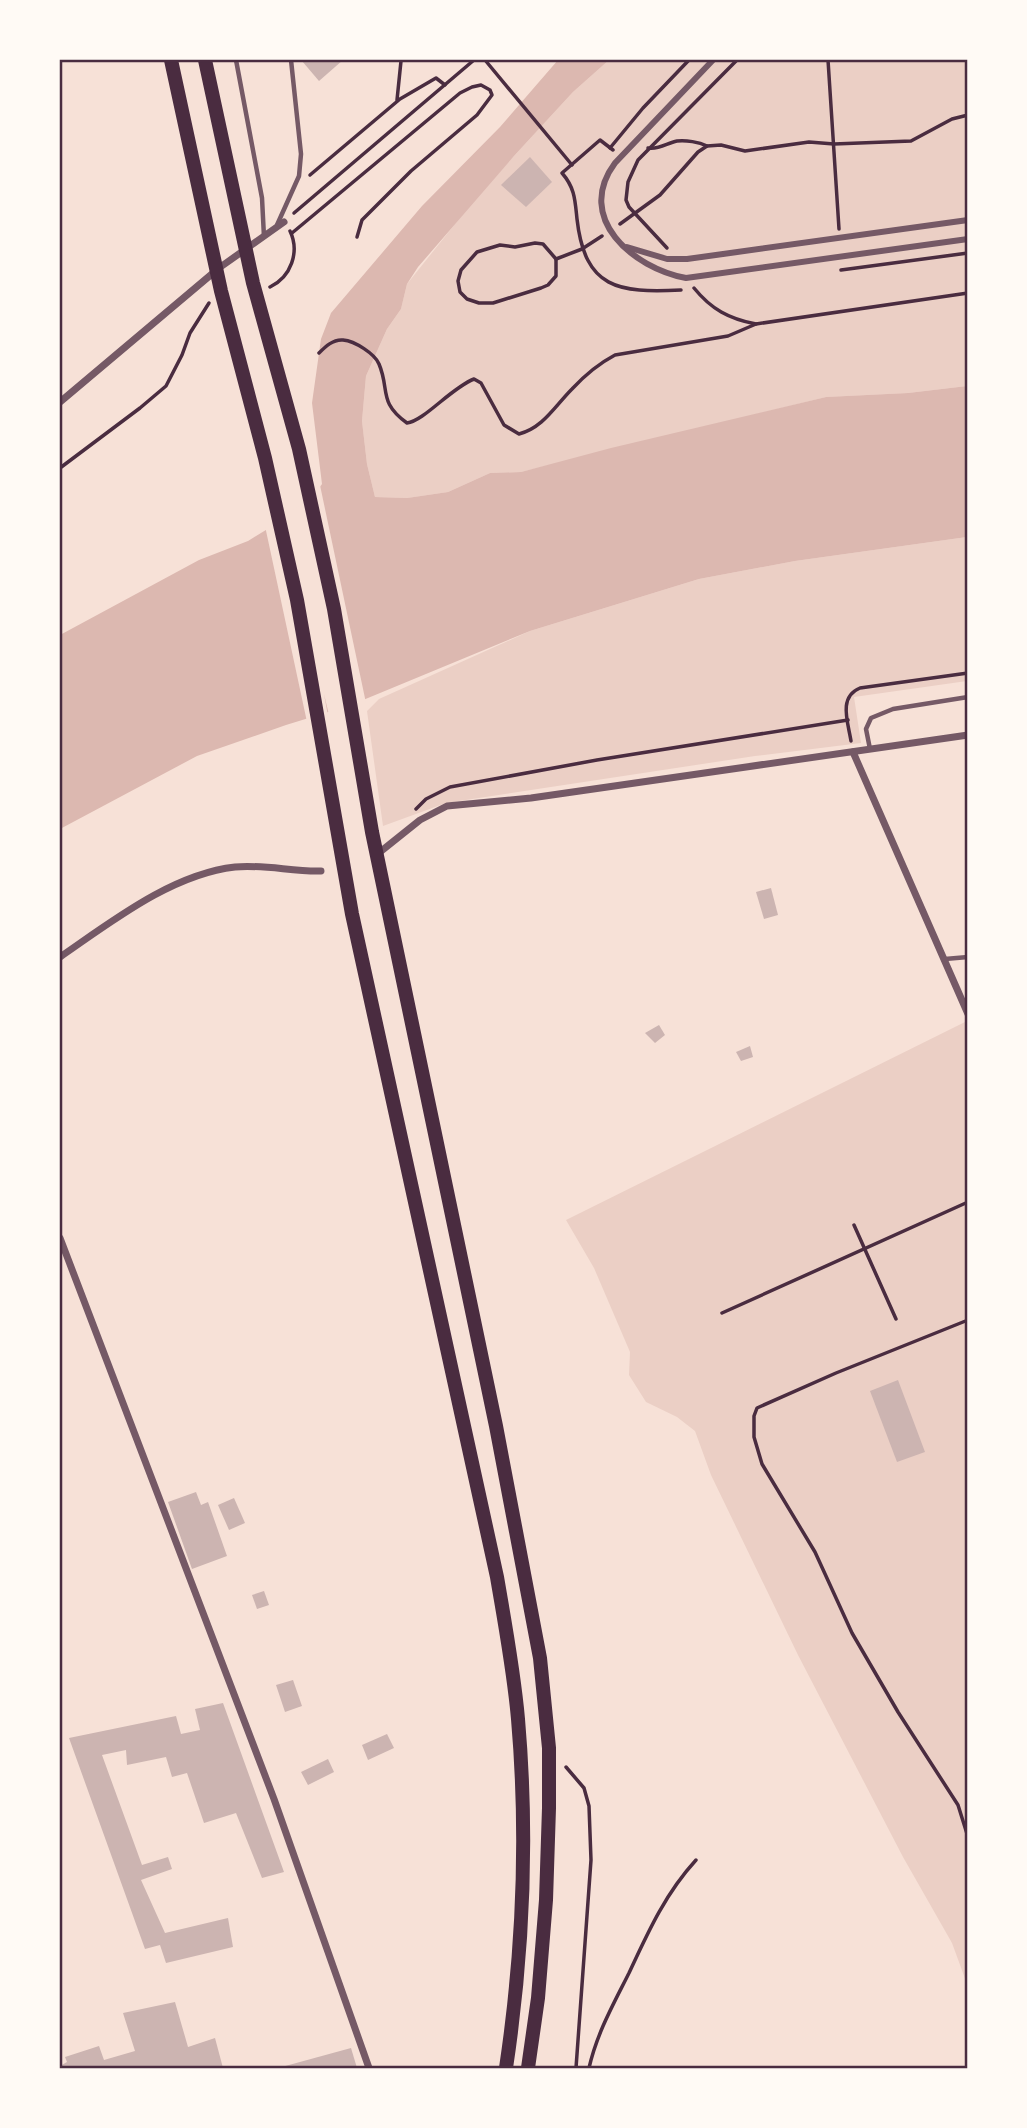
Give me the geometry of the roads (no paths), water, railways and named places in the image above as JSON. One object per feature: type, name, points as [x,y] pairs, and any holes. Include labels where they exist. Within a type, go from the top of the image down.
[{"type":"highway","points":[[171,60],[221,291],[265,458],[297,600],[352,914],[497,1577],[518,1718],[522,1808],[517,1981],[506,2068]]},
{"type":"highway","points":[[205,60],[253,283],[299,449],[334,609],[372,832],[521,1548],[541,1658],[547,1716],[550,1808],[538,1998],[528,2068]]},
{"type":"street","points":[[713,60],[621,157],[606,176],[600,195],[602,216],[610,230],[623,246],[651,266],[667,274],[686,278],[968,239]]},
{"type":"street","points":[[623,246],[675,260],[968,220]]},
{"type":"street","points":[[60,402],[219,268],[284,222]]},
{"type":"street","points":[[380,852],[420,820],[447,806],[531,798],[968,735]]},
{"type":"street","points":[[853,752],[968,1014]]},
{"type":"street","points":[[60,957],[149,896],[210,872],[236,867],[321,872]]},
{"type":"street","points":[[60,1238],[274,1800],[369,2068]]},
{"type":"lane","points":[[236,60],[262,198],[264,237]]},
{"type":"lane","points":[[276,227],[299,176],[301,154],[291,60]]},
{"type":"lane","points":[[870,750],[866,729],[872,718],[893,709],[968,698]]},
{"type":"lane","points":[[944,959],[968,957]]}]
